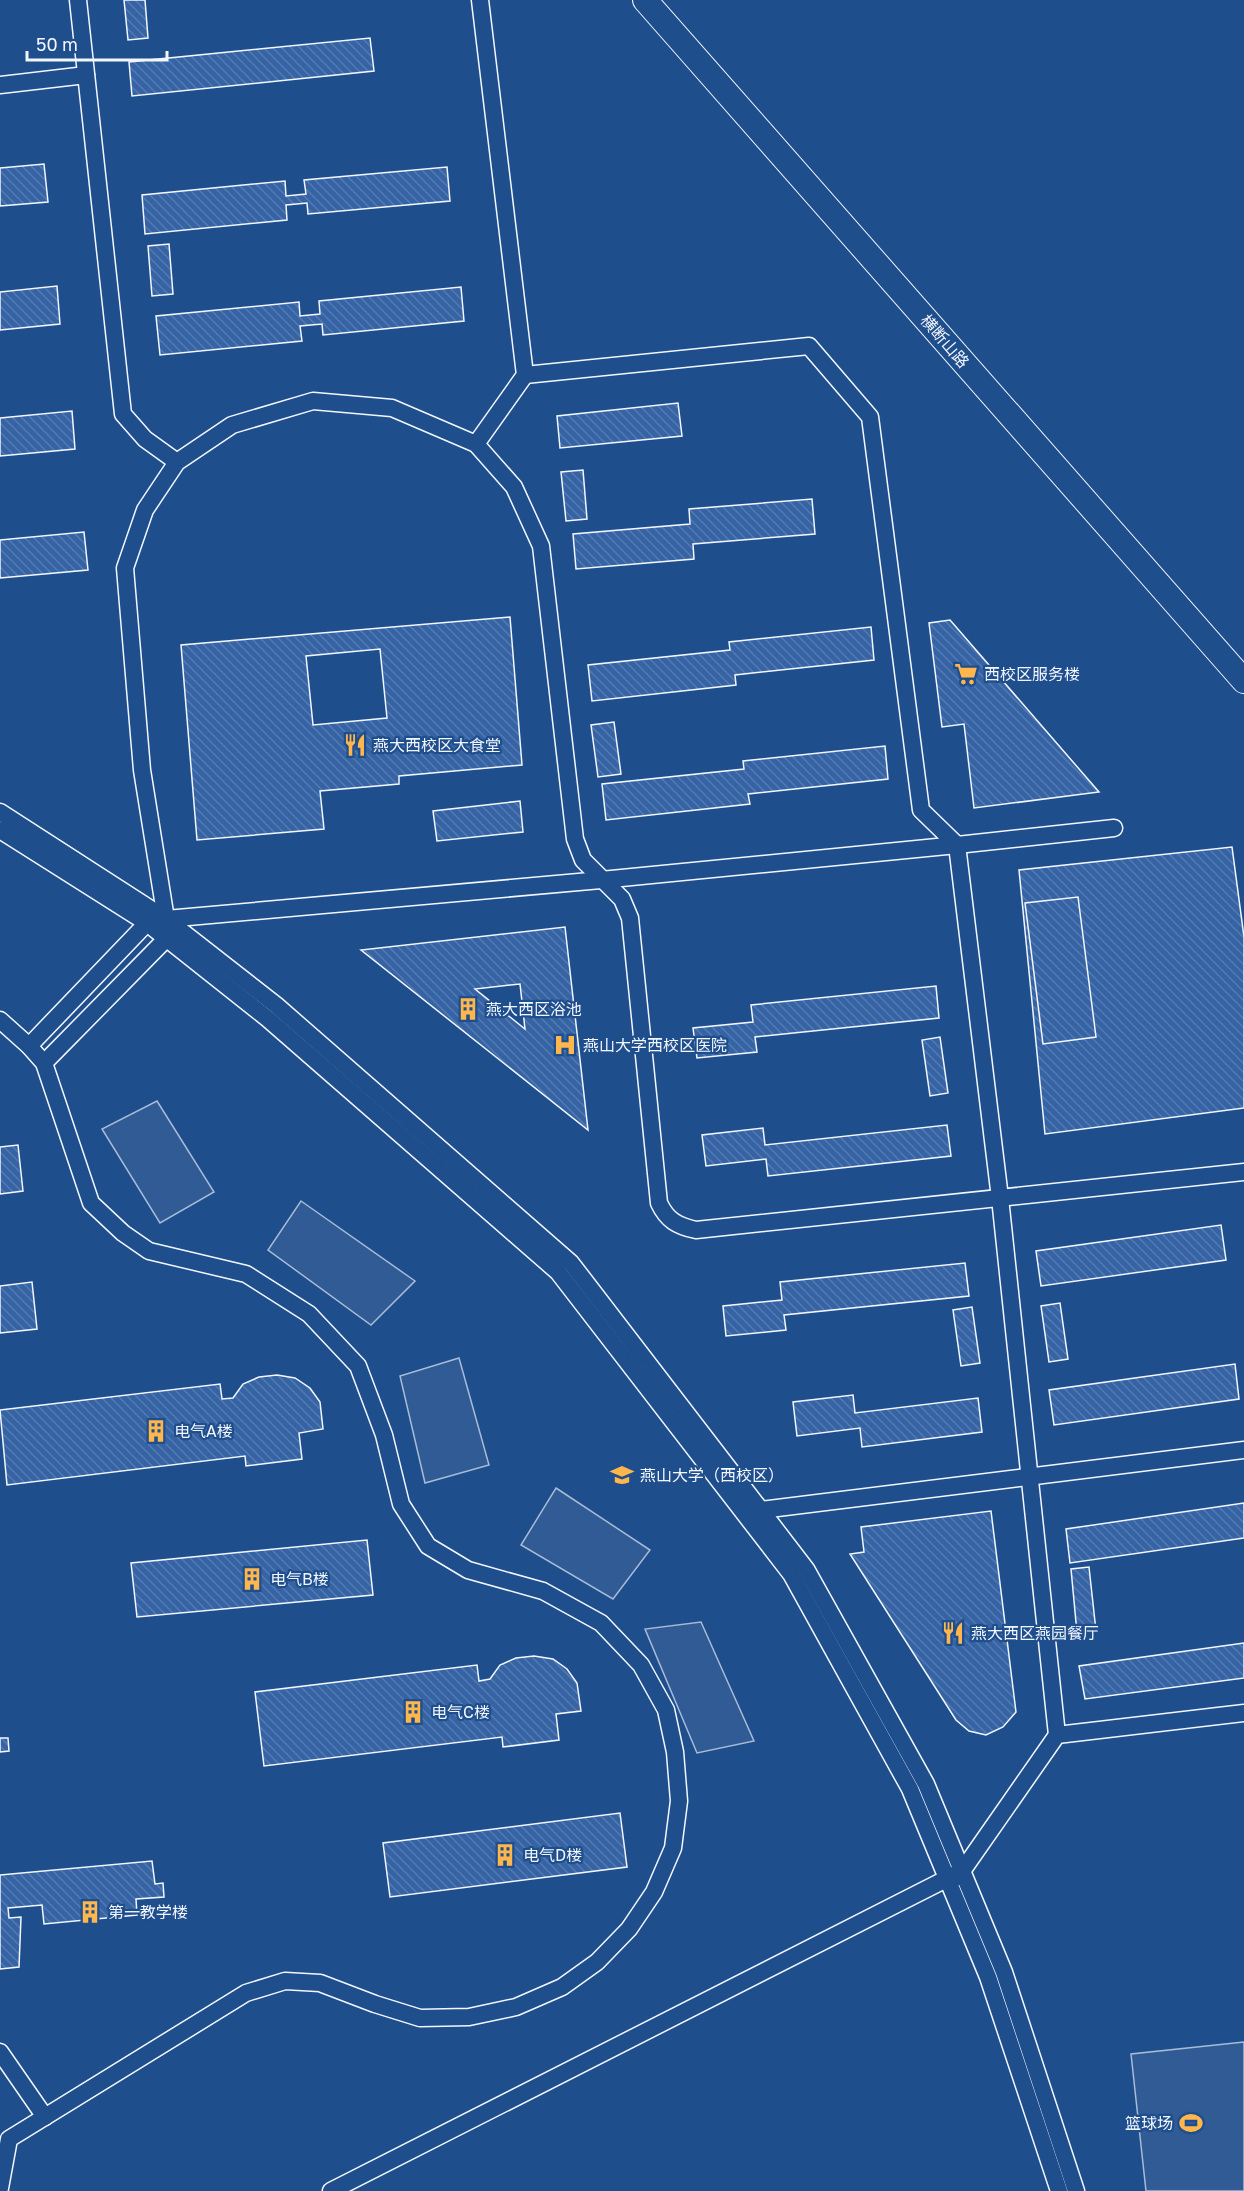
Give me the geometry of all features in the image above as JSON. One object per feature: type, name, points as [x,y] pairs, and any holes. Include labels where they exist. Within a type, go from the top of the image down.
[{"type":"main road","name":"横断山路","points":[[645,0],[1244,681]]},
{"type":"street","points":[[78,0],[123,414],[144,439],[177,462]]},
{"type":"street","points":[[476,444],[525,375],[480,0]]},
{"type":"street","points":[[0,85],[86,75]]},
{"type":"street","points":[[331,2191],[953,1879],[1057,1735],[1000,1198],[957,845],[921,810],[870,417],[809,346],[525,375]]},
{"type":"street","points":[[44,1063],[165,939],[166,920],[142,770],[124,568],[145,510],[177,462],[232,425],[313,400],[392,408],[476,444],[514,487],[541,546],[575,839],[584,860],[622,899],[630,918],[659,1203],[663,1213],[672,1222],[696,1230],[1244,1172]]},
{"type":"street","points":[[0,812],[166,920],[276,1005],[572,1263],[755,1515],[791,1574],[904,1779],[953,1879],[1004,1972],[1076,2191]]},
{"type":"street","points":[[29,1046],[147,923],[1114,828]]},
{"type":"street","points":[[0,830],[147,923],[268,1019],[558,1272],[755,1515]]},
{"type":"street","points":[[0,1020],[44,1063],[91,1203],[123,1233],[149,1251],[246,1274],[309,1314],[358,1366],[384,1435],[401,1504],[428,1546],[468,1570],[543,1591],[601,1623],[641,1665],[666,1710],[675,1752],[679,1801],[673,1848],[654,1892],[629,1929],[597,1962],[561,1987],[516,2007],[469,2017],[420,2018],[320,1983],[285,1981],[246,1994],[9,2139],[0,2188]]},
{"type":"street","points":[[755,1515],[1244,1450]]},
{"type":"street","points":[[1057,1735],[1244,1713]]},
{"type":"street","points":[[953,1879],[1059,2191]]},
{"type":"street","points":[[0,2052],[45,2117]]},
{"type":"shaded area","points":[[157,1101],[214,1192],[160,1223],[102,1129]]},
{"type":"shaded area","points":[[301,1201],[415,1281],[371,1325],[268,1250]]},
{"type":"shaded area","points":[[459,1358],[489,1465],[425,1483],[400,1376]]},
{"type":"shaded area","points":[[556,1488],[650,1550],[613,1599],[521,1545]]},
{"type":"shaded area","points":[[701,1622],[754,1741],[697,1753],[645,1629]]},
{"type":"shaded area","name":"篮球场","points":[[1244,2042],[1244,2191],[1146,2191],[1131,2054]]},
{"type":"building","points":[[124,0],[145,0],[148,38],[128,40]]},
{"type":"building","points":[[370,38],[374,71],[132,96],[129,62]]},
{"type":"building","points":[[44,164],[48,202],[0,206],[0,168]]},
{"type":"building","points":[[447,167],[450,201],[308,214],[307,203],[286,205],[287,220],[145,234],[142,195],[285,181],[286,196],[306,194],[304,180]]},
{"type":"building","points":[[169,244],[173,294],[152,296],[148,246]]},
{"type":"building","points":[[57,286],[60,324],[0,330],[0,292]]},
{"type":"building","points":[[461,287],[464,321],[323,335],[322,324],[300,326],[302,341],[160,355],[156,316],[299,302],[300,316],[320,314],[319,301]]},
{"type":"building","points":[[678,403],[682,436],[560,448],[557,416]]},
{"type":"building","points":[[72,411],[75,449],[0,456],[0,418]]},
{"type":"building","points":[[583,470],[587,519],[566,521],[561,472]]},
{"type":"building","points":[[812,499],[815,534],[693,544],[694,559],[576,569],[573,534],[690,524],[689,509]]},
{"type":"building","points":[[84,532],[88,570],[0,578],[0,540]]},
{"type":"building","name":"燕大西校区大食堂","points":[[510,617],[522,765],[399,776],[399,784],[320,791],[324,829],[197,840],[181,645]],"holes":[[[380,649],[387,718],[313,725],[306,656]]]},
{"type":"building","name":"西校区服务楼","points":[[950,620],[1099,792],[974,808],[964,724],[942,727],[929,623]]},
{"type":"building","points":[[871,627],[874,660],[735,675],[736,685],[592,701],[588,665],[730,650],[729,642]]},
{"type":"building","points":[[614,722],[621,774],[598,777],[591,725]]},
{"type":"building","points":[[885,746],[888,779],[748,794],[750,804],[606,820],[602,784],[744,769],[743,761]]},
{"type":"building","points":[[520,801],[523,832],[437,841],[433,811]]},
{"type":"building","points":[[1232,847],[1244,937],[1244,1108],[1045,1134],[1019,870]]},
{"type":"building","points":[[1078,897],[1096,1037],[1043,1044],[1025,903]]},
{"type":"building","name":"燕大西区浴池","points":[[565,927],[588,1130],[361,950]],"holes":[[[520,984],[525,1029],[475,989]]]},
{"type":"building","points":[[936,986],[939,1018],[755,1037],[757,1052],[697,1058],[693,1028],[753,1022],[751,1005]]},
{"type":"building","points":[[940,1037],[948,1093],[930,1096],[922,1040]]},
{"type":"building","points":[[947,1125],[951,1156],[768,1176],[766,1159],[706,1166],[702,1135],[763,1128],[765,1145]]},
{"type":"building","points":[[18,1145],[23,1191],[0,1194],[0,1147]]},
{"type":"building","points":[[1221,1225],[1226,1260],[1041,1286],[1036,1251]]},
{"type":"building","points":[[965,1263],[969,1296],[784,1315],[786,1330],[726,1336],[723,1306],[782,1300],[780,1282]]},
{"type":"building","points":[[32,1282],[37,1329],[0,1333],[0,1286]]},
{"type":"building","points":[[1060,1303],[1068,1359],[1049,1362],[1041,1306]]},
{"type":"building","points":[[972,1307],[980,1363],[961,1366],[953,1310]]},
{"type":"building","points":[[1235,1364],[1239,1399],[1054,1425],[1049,1390]]},
{"type":"building","name":"电气A楼","points":[[277,1375],[295,1378],[310,1388],[320,1402],[323,1429],[299,1433],[302,1459],[246,1466],[245,1456],[7,1485],[0,1410],[220,1384],[222,1399],[233,1398],[243,1384],[259,1377]]},
{"type":"building","points":[[853,1395],[855,1413],[978,1398],[982,1432],[862,1447],[860,1428],[797,1436],[793,1402]]},
{"type":"building","points":[[1244,1503],[1244,1538],[1070,1563],[1066,1529]]},
{"type":"building","name":"燕大西区燕园餐厅","points":[[991,1511],[1016,1712],[1003,1727],[986,1735],[969,1731],[956,1720],[850,1554],[864,1552],[861,1527]]},
{"type":"building","name":"电气B楼","points":[[367,1540],[373,1595],[137,1617],[131,1563]]},
{"type":"building","points":[[1089,1567],[1096,1631],[1077,1633],[1071,1569]]},
{"type":"building","points":[[1244,1643],[1244,1678],[1085,1699],[1079,1666]]},
{"type":"building","name":"电气C楼","points":[[534,1656],[553,1659],[567,1669],[577,1683],[581,1711],[556,1714],[559,1740],[503,1747],[502,1737],[264,1766],[255,1692],[477,1665],[479,1681],[490,1679],[500,1665],[516,1658]]},
{"type":"building","points":[[0,1738],[8,1738],[9,1751],[0,1752]]},
{"type":"building","name":"电气D楼","points":[[620,1813],[627,1867],[390,1897],[383,1843]]},
{"type":"building","name":"第一教学楼","points":[[152,1861],[155,1884],[163,1883],[164,1897],[136,1899],[137,1915],[44,1924],[42,1905],[8,1908],[9,1918],[21,1917],[19,1967],[0,1969],[0,1875]]},
{"type":"place","name":"西校区服务楼","points":[[966,674]]},
{"type":"place","name":"燕大西校区大食堂","points":[[355,745]]},
{"type":"place","name":"燕大西区浴池","points":[[468,1009]]},
{"type":"place","name":"燕山大学西校区医院","points":[[565,1045]]},
{"type":"place","name":"电气A楼","points":[[156,1431]]},
{"type":"place","name":"燕山大学（西校区）","points":[[622,1475]]},
{"type":"place","name":"电气B楼","points":[[252,1579]]},
{"type":"place","name":"燕大西区燕园餐厅","points":[[953,1633]]},
{"type":"place","name":"电气C楼","points":[[413,1712]]},
{"type":"place","name":"电气D楼","points":[[505,1855]]},
{"type":"place","name":"第一教学楼","points":[[90,1912]]},
{"type":"place","name":"篮球场","points":[[1191,2123]]}]
